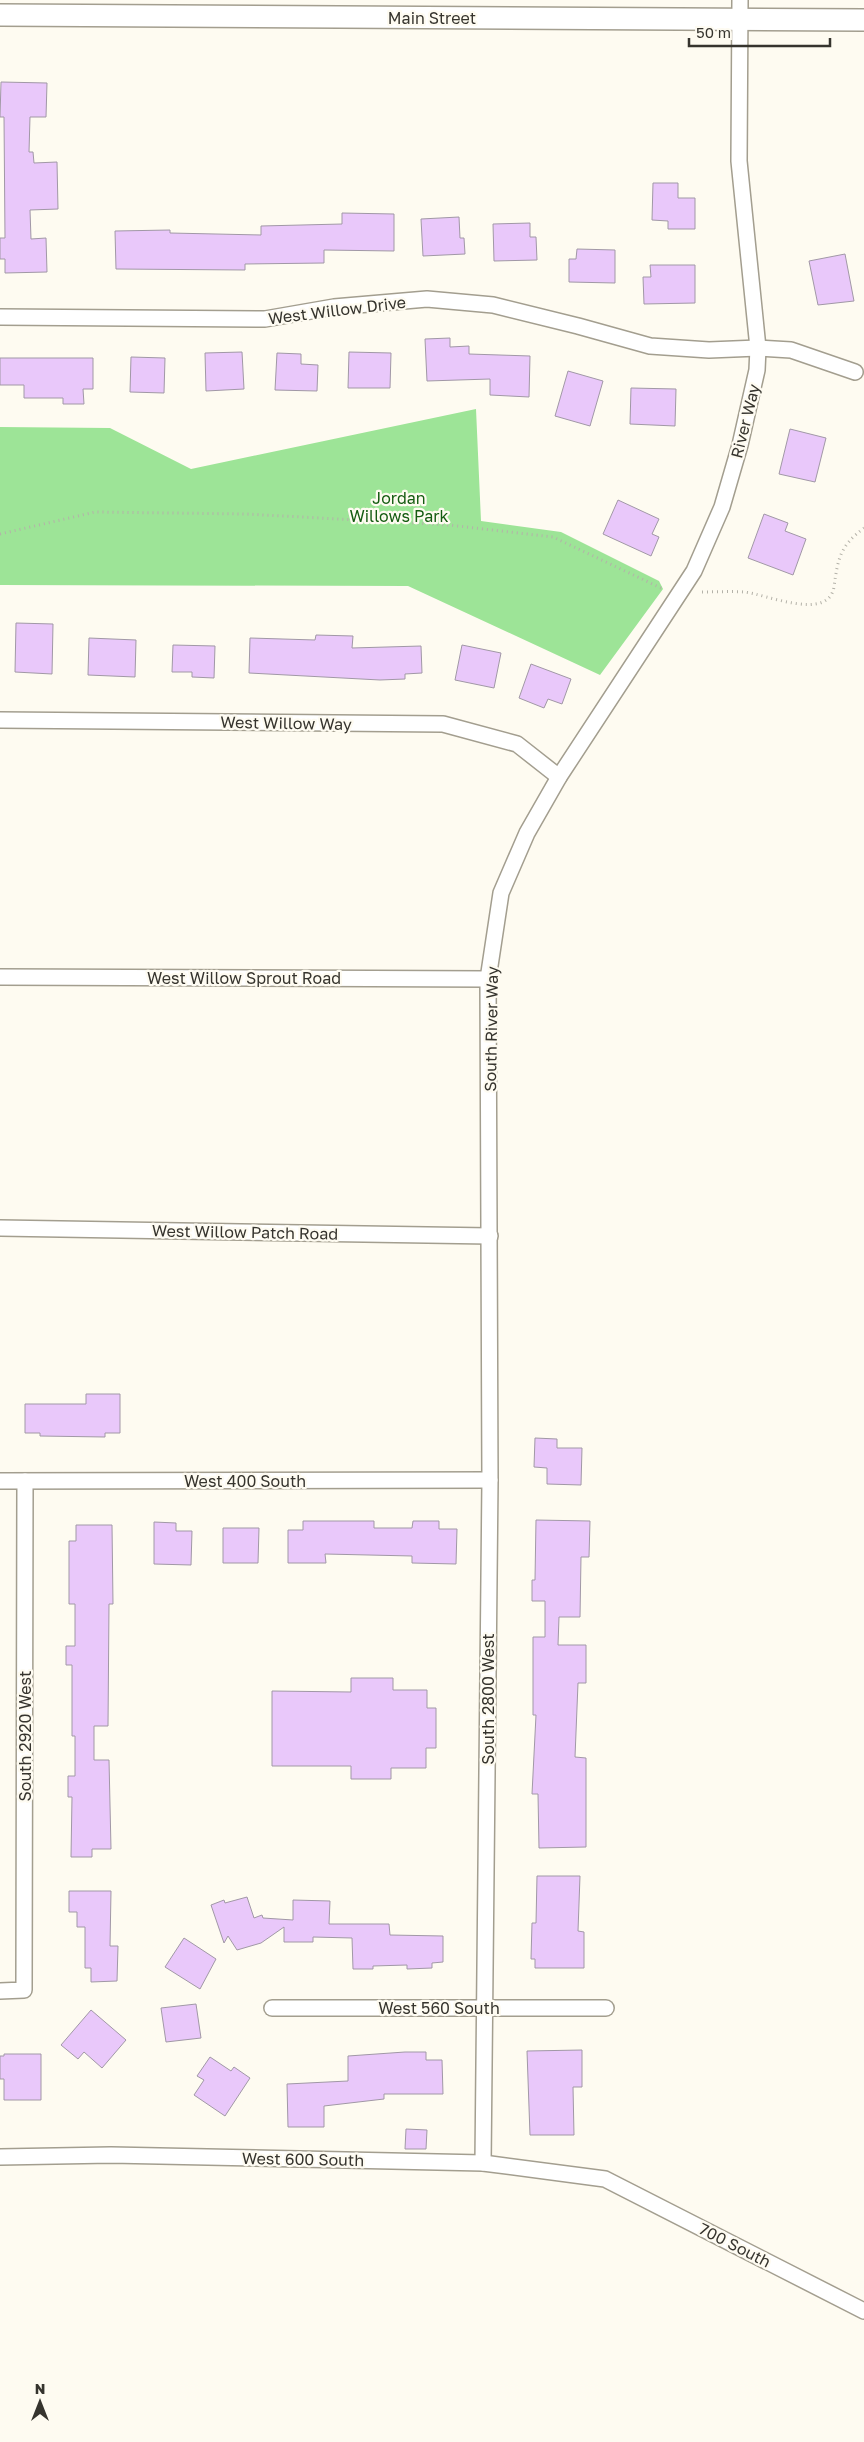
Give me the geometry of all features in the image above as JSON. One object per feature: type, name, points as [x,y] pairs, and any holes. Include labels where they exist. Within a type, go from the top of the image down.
[{"type":"main road","name":"Main Street","points":[[0,15],[740,10],[864,20]]},
{"type":"street","name":"River Way","points":[[559,776],[694,571],[722,507],[740,444],[757,370],[758,348],[738,161],[740,10]]},
{"type":"street","name":"West Willow Drive","points":[[0,317],[265,320],[334,307],[427,299],[494,305],[650,346],[709,350],[758,348],[791,350],[855,372]]},
{"type":"street","name":"West Willow Way","points":[[0,720],[443,724],[517,744],[559,776]]},
{"type":"street","name":"South River Way","points":[[490,1236],[488,978],[501,893],[527,833],[559,776]]},
{"type":"street","name":"West Willow Sprout Road","points":[[0,977],[488,978]]},
{"type":"street","name":"West Willow Patch Road","points":[[0,1228],[490,1236]]},
{"type":"street","name":"South 2800 West","points":[[483,2163],[490,1480],[490,1236]]},
{"type":"street","name":"West 400 South","points":[[0,1481],[490,1480]]},
{"type":"street","name":"South 2920 West","points":[[0,1991],[24,1990],[25,1481]]},
{"type":"street","name":"West 560 South","points":[[272,2008],[606,2008]]},
{"type":"street","name":"West 600 South","points":[[0,2158],[111,2155],[483,2163],[605,2180]]},
{"type":"street","name":"700 South","points":[[605,2180],[864,2311]]},
{"type":"path","points":[[0,534],[95,512],[246,514],[449,525],[553,537],[663,589]]},
{"type":"path","points":[[702,592],[745,592],[806,606],[822,603],[832,593],[839,556],[850,539],[864,528]]},
{"type":"green space","name":"Jordan Willows Park","points":[[476,409],[481,521],[561,532],[659,581],[663,589],[600,675],[408,586],[0,585],[0,427],[110,428],[191,469]]},
{"type":"building","points":[[1,82],[47,83],[46,117],[30,117],[29,152],[33,152],[34,163],[57,162],[58,209],[30,210],[31,239],[46,238],[47,272],[5,273],[5,259],[0,259],[0,238],[5,238],[4,117],[0,117]]},
{"type":"building","points":[[653,183],[678,183],[678,198],[695,198],[695,229],[668,229],[668,221],[652,220]]},
{"type":"building","points":[[342,213],[394,214],[394,251],[324,250],[324,263],[245,264],[245,270],[116,269],[115,231],[170,230],[170,233],[261,235],[261,226],[342,224]]},
{"type":"building","points":[[459,217],[460,238],[464,238],[465,254],[423,256],[421,219]]},
{"type":"building","points":[[530,223],[530,237],[536,237],[537,260],[494,261],[493,224]]},
{"type":"building","points":[[577,249],[615,250],[615,283],[569,282],[569,259],[576,259]]},
{"type":"building","points":[[845,254],[854,301],[818,305],[809,261]]},
{"type":"building","points":[[650,265],[695,265],[695,303],[644,304],[643,277],[651,277]]},
{"type":"building","points":[[450,338],[450,347],[469,346],[469,354],[530,356],[529,397],[490,395],[490,379],[427,381],[425,339]]},
{"type":"building","points":[[242,352],[244,389],[206,391],[205,353]]},
{"type":"building","points":[[349,352],[391,353],[390,388],[348,388]]},
{"type":"building","points":[[277,353],[301,354],[301,364],[318,365],[317,391],[275,390]]},
{"type":"building","points":[[131,357],[165,358],[164,393],[130,392]]},
{"type":"building","points":[[0,358],[93,358],[93,389],[83,389],[84,404],[63,404],[63,398],[24,398],[24,385],[0,385]]},
{"type":"building","points":[[568,371],[603,381],[590,426],[555,416]]},
{"type":"building","points":[[631,388],[676,389],[675,426],[630,424]]},
{"type":"building","points":[[790,429],[826,438],[815,482],[779,474]]},
{"type":"building","points":[[618,500],[659,519],[652,534],[659,537],[651,556],[603,534]]},
{"type":"building","points":[[764,514],[788,523],[785,531],[806,539],[793,575],[748,558]]},
{"type":"building","points":[[16,623],[53,624],[52,674],[15,672]]},
{"type":"building","points":[[316,635],[353,636],[352,648],[421,646],[422,673],[405,674],[405,679],[380,680],[249,673],[250,638],[315,640]]},
{"type":"building","points":[[89,638],[136,640],[135,677],[88,675]]},
{"type":"building","points":[[173,645],[215,646],[214,678],[192,677],[192,672],[172,672]]},
{"type":"building","points":[[462,645],[501,653],[494,688],[455,680]]},
{"type":"building","points":[[531,664],[571,679],[562,704],[548,699],[544,708],[519,698]]},
{"type":"building","points":[[86,1394],[120,1394],[120,1433],[105,1433],[105,1437],[40,1436],[40,1433],[25,1433],[25,1404],[86,1404]]},
{"type":"building","points":[[535,1438],[557,1439],[557,1448],[582,1448],[581,1485],[547,1484],[547,1468],[534,1467]]},
{"type":"building","points":[[536,1520],[590,1521],[589,1557],[581,1557],[580,1617],[559,1617],[558,1645],[586,1645],[586,1683],[578,1683],[575,1757],[586,1758],[586,1847],[539,1848],[538,1794],[532,1794],[536,1715],[533,1715],[533,1637],[545,1637],[545,1601],[532,1601],[532,1580],[535,1580]]},
{"type":"building","points":[[303,1521],[374,1521],[374,1528],[412,1528],[413,1521],[439,1521],[439,1529],[457,1529],[456,1564],[412,1563],[412,1556],[325,1554],[326,1563],[288,1563],[288,1530],[303,1530]]},
{"type":"building","points":[[154,1522],[176,1523],[176,1531],[192,1531],[191,1565],[154,1564]]},
{"type":"building","points":[[76,1525],[112,1525],[113,1604],[109,1604],[108,1726],[94,1726],[94,1760],[109,1760],[111,1849],[92,1849],[92,1857],[71,1857],[72,1797],[68,1797],[68,1776],[75,1776],[75,1736],[72,1736],[72,1665],[66,1665],[66,1646],[75,1646],[75,1604],[69,1604],[69,1541],[76,1541]]},
{"type":"building","points":[[223,1528],[259,1528],[258,1563],[223,1563]]},
{"type":"building","points":[[351,1678],[393,1678],[393,1690],[427,1690],[427,1708],[436,1708],[436,1748],[426,1748],[426,1768],[391,1768],[391,1779],[351,1779],[351,1766],[272,1766],[272,1691],[351,1692]]},
{"type":"building","points":[[537,1876],[580,1876],[578,1931],[584,1932],[584,1968],[535,1968],[535,1959],[531,1959],[532,1923],[536,1923]]},
{"type":"building","points":[[69,1891],[111,1891],[110,1946],[118,1946],[117,1981],[91,1982],[91,1968],[85,1968],[85,1927],[77,1927],[77,1912],[69,1912]]},
{"type":"building","points":[[247,1897],[254,1918],[262,1915],[263,1918],[293,1920],[293,1900],[330,1901],[329,1924],[389,1924],[390,1935],[443,1936],[443,1962],[432,1963],[432,1968],[407,1969],[407,1965],[373,1966],[373,1969],[353,1969],[352,1938],[313,1937],[313,1942],[284,1942],[284,1927],[261,1943],[237,1950],[228,1936],[224,1943],[211,1905],[224,1900],[225,1903]]},
{"type":"building","points":[[184,1938],[216,1959],[200,1989],[165,1967]]},
{"type":"building","points":[[196,2004],[201,2038],[166,2042],[161,2008]]},
{"type":"building","points":[[91,2010],[126,2040],[102,2068],[84,2052],[78,2059],[61,2045]]},
{"type":"building","points":[[582,2050],[582,2087],[573,2087],[574,2135],[530,2135],[527,2051]]},
{"type":"building","points":[[426,2052],[426,2060],[442,2060],[443,2094],[384,2094],[384,2099],[324,2106],[324,2127],[288,2127],[287,2084],[348,2081],[348,2056]]},
{"type":"building","points":[[4,2054],[41,2054],[41,2100],[4,2100],[4,2079],[0,2079],[0,2056],[4,2056]]},
{"type":"building","points":[[210,2057],[231,2071],[234,2067],[250,2078],[225,2116],[194,2095],[204,2080],[197,2076]]},
{"type":"building","points":[[406,2129],[427,2130],[426,2149],[405,2149]]}]
